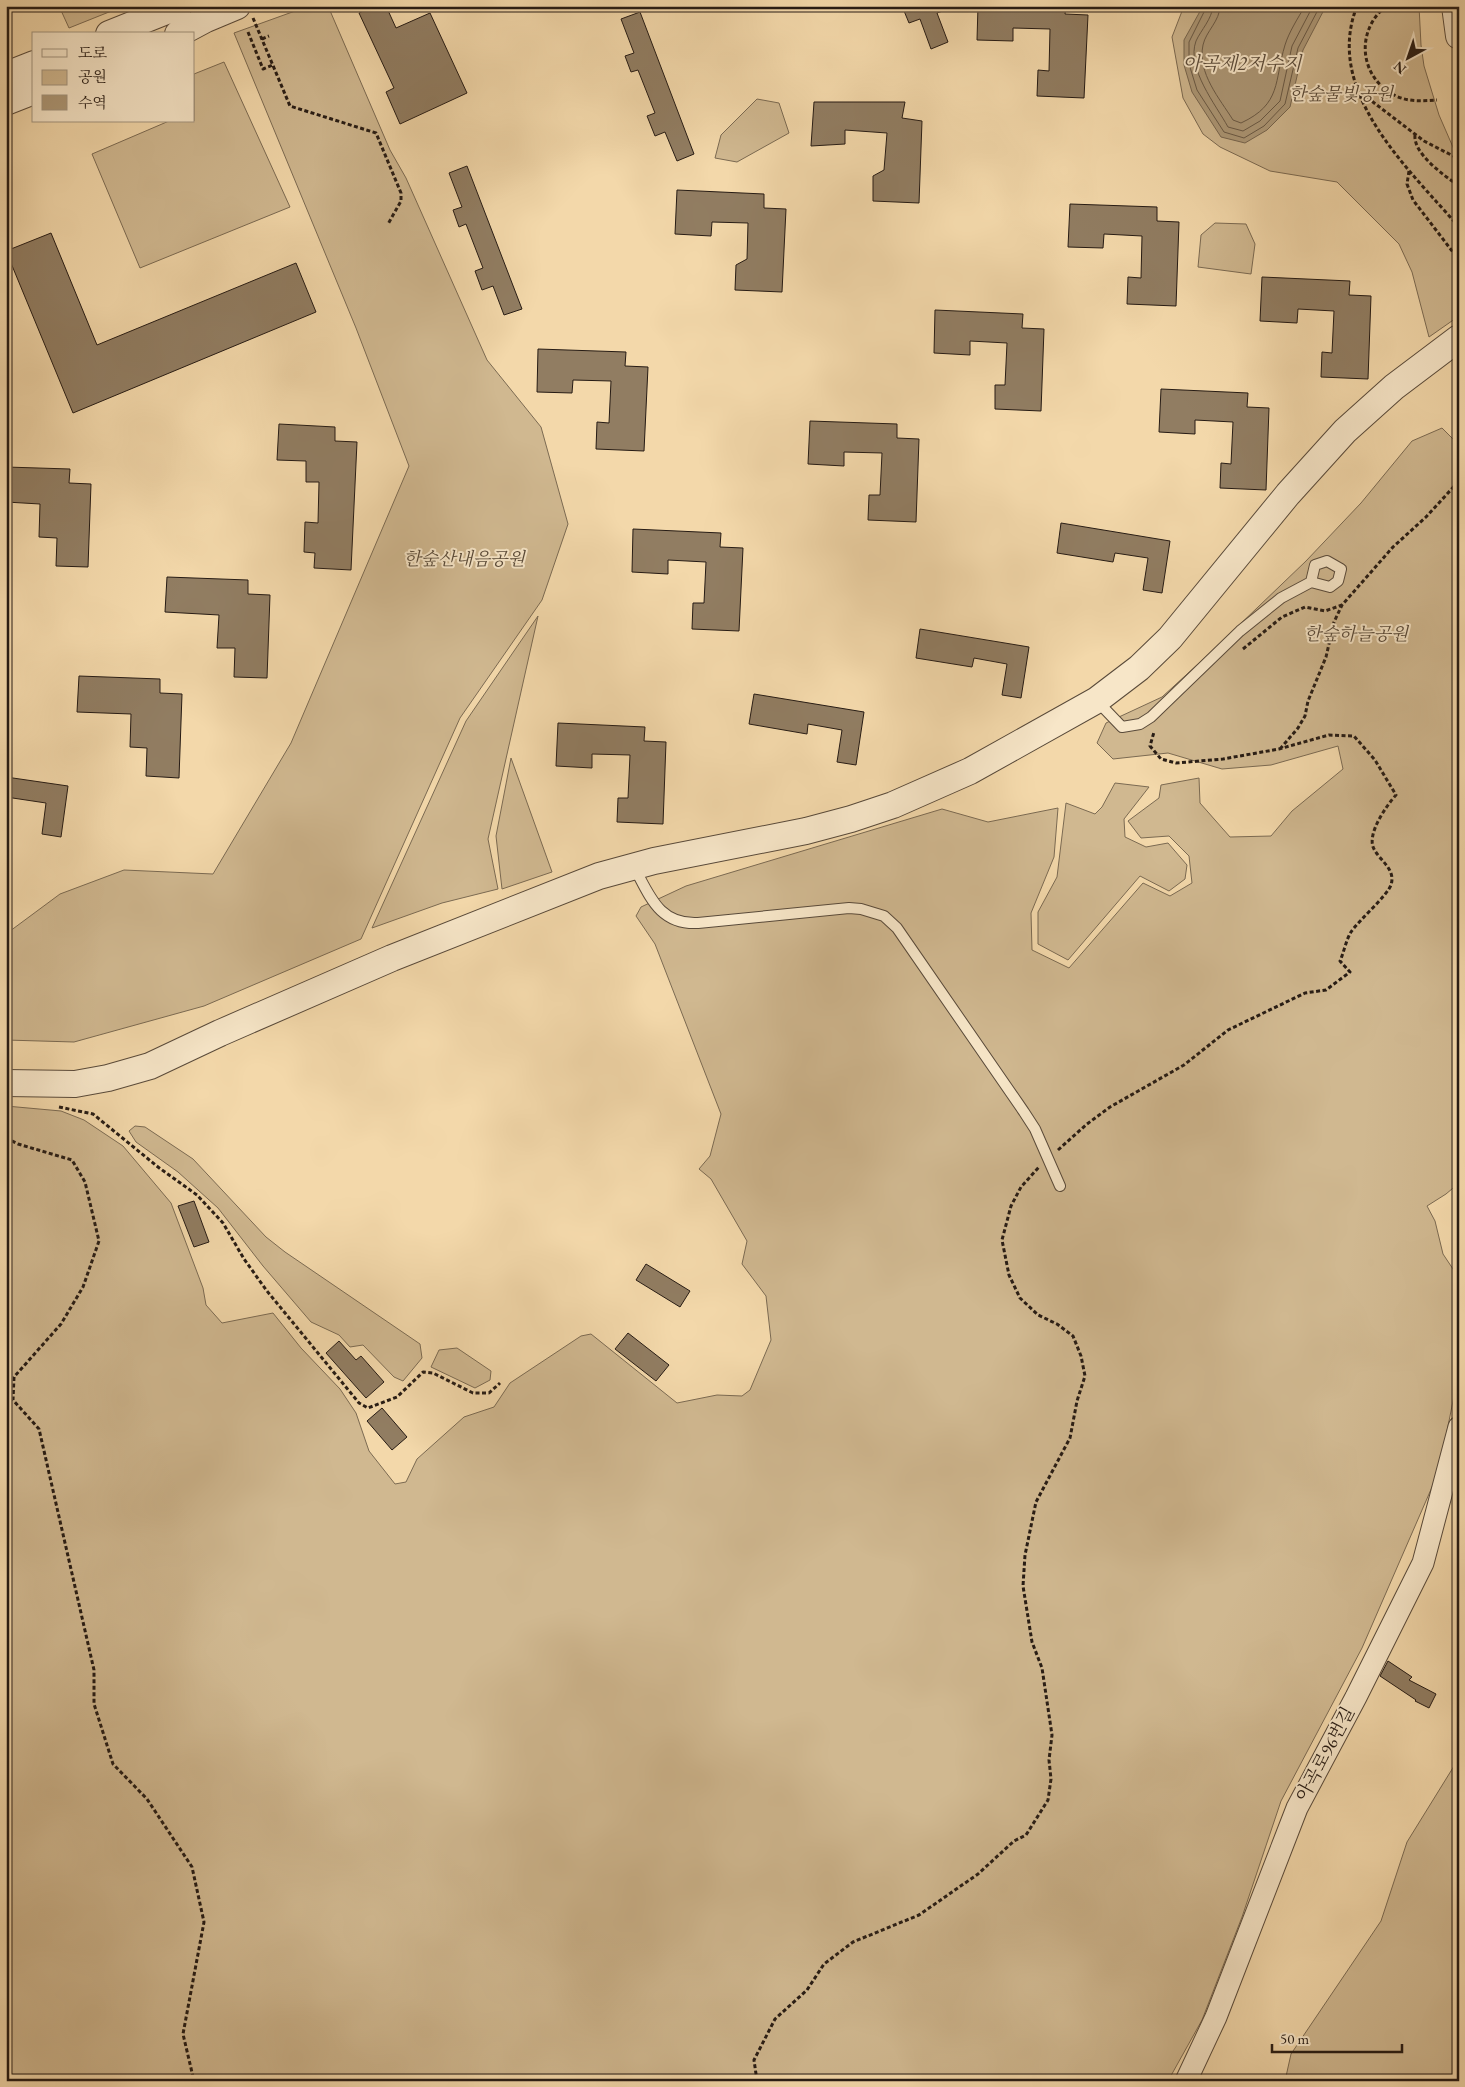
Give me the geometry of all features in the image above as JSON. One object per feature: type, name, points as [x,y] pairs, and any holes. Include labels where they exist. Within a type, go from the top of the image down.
[{"type":"street","points":[[115,32],[179,6]]},
{"type":"street","points":[[1455,6],[1459,36]]},
{"type":"street","points":[[182,32],[206,19],[244,10]]},
{"type":"street","points":[[6,75],[32,65]]},
{"type":"street","points":[[6,102],[32,92]]},
{"type":"street","points":[[6,1083],[75,1084],[108,1078],[150,1066],[220,1033],[392,958],[599,876],[634,866],[814,829],[871,813],[932,789],[970,771],[1097,700],[1139,668],[1170,638],[1288,494],[1356,420],[1394,387],[1459,338]]},
{"type":"street","name":"아곡로96번길","points":[[1186,2081],[1219,2008],[1297,1808],[1356,1697],[1423,1563],[1459,1427]]},
{"type":"lane","points":[[1097,700],[1122,727],[1140,724],[1151,717],[1240,631],[1281,598],[1310,582]]},
{"type":"lane","points":[[634,866],[656,905],[668,917],[681,923],[698,923],[849,908],[861,909],[884,916],[908,943],[1024,1112],[1035,1129],[1060,1186]]},
{"type":"path","points":[[1357,6],[1352,23],[1349,51],[1352,70],[1360,97],[1382,135],[1409,171],[1459,227]]},
{"type":"path","points":[[1386,6],[1372,21],[1366,39],[1365,55],[1372,74],[1384,88],[1399,97],[1414,101],[1437,100]]},
{"type":"path","points":[[244,10],[262,39],[290,106],[376,133],[401,193],[400,201],[388,224]]},
{"type":"path","points":[[248,32],[263,69],[273,65]]},
{"type":"path","points":[[262,39],[270,36]]},
{"type":"path","points":[[1360,97],[1369,99],[1429,145],[1459,159]]},
{"type":"path","points":[[1415,135],[1415,143],[1425,157],[1459,186]]},
{"type":"path","points":[[1409,171],[1406,184],[1418,207],[1459,260]]},
{"type":"path","points":[[1279,749],[1298,728],[1305,716],[1308,701],[1326,657],[1334,622],[1342,605],[1393,547],[1426,517],[1459,481]]},
{"type":"path","points":[[1238,653],[1282,617],[1305,608],[1325,611],[1342,605]]},
{"type":"path","points":[[757,2081],[754,2060],[775,2019],[807,1990],[824,1964],[852,1942],[919,1914],[978,1874],[1014,1841],[1026,1836],[1048,1800],[1051,1779],[1049,1760],[1052,1735],[1042,1668],[1032,1642],[1023,1586],[1025,1555],[1036,1502],[1070,1438],[1077,1401],[1085,1376],[1081,1356],[1073,1336],[1058,1324],[1038,1315],[1020,1298],[1010,1275],[1002,1240],[1010,1206],[1021,1187],[1048,1159],[1087,1124],[1110,1107],[1184,1065],[1228,1030],[1305,993],[1326,990],[1350,972],[1340,961],[1351,933],[1390,887],[1392,876],[1384,860],[1373,849],[1372,836],[1379,819],[1396,795],[1375,760],[1354,736],[1329,735],[1279,749],[1223,759],[1176,763],[1161,759],[1150,746],[1153,732],[1159,726]]},
{"type":"path","points":[[51,1105],[93,1114],[158,1167],[197,1195],[223,1223],[244,1259],[267,1291],[359,1403],[368,1408],[397,1397],[423,1372],[433,1374],[473,1393],[489,1393],[500,1383]]},
{"type":"path","points":[[6,1138],[18,1144],[72,1160],[85,1182],[99,1241],[83,1286],[61,1324],[14,1377],[13,1400],[39,1429],[94,1670],[94,1704],[112,1764],[147,1800],[192,1867],[204,1922],[184,2034],[194,2081]]},
{"type":"green space","points":[[59,6],[124,6],[69,28]]},
{"type":"green space","name":"한숲산내음공원","points":[[309,6],[328,6],[390,150],[406,178],[487,360],[541,427],[568,524],[542,600],[460,718],[361,939],[204,1006],[74,1042],[6,1040],[6,934],[60,894],[124,870],[213,874],[291,743],[409,466],[356,328],[234,33]]},
{"type":"green space","name":"한숲물빛공원","points":[[1184,6],[1419,6],[1424,66],[1439,115],[1459,161],[1459,316],[1429,337],[1412,272],[1399,244],[1337,182],[1270,171],[1220,147],[1203,134],[1183,98],[1172,37]]},
{"type":"green space","points":[[224,62],[290,207],[140,268],[92,154],[167,122],[195,122],[195,74]]},
{"type":"green space","points":[[757,99],[779,103],[789,133],[737,162],[715,158],[721,135]]},
{"type":"green space","points":[[1215,223],[1246,224],[1255,244],[1251,274],[1198,267],[1201,235]]},
{"type":"green space","name":"한숲하늘공원","points":[[1442,428],[1459,445],[1459,487],[1456,503],[1459,500],[1459,1183],[1427,1206],[1435,1221],[1443,1254],[1459,1278],[1459,1371],[1439,1471],[1362,1648],[1281,1801],[1242,1917],[1202,2020],[1168,2081],[6,2081],[6,1106],[61,1111],[84,1120],[123,1146],[171,1203],[203,1288],[206,1305],[222,1323],[273,1313],[301,1348],[340,1389],[356,1413],[369,1451],[395,1484],[406,1482],[417,1459],[464,1417],[494,1407],[510,1383],[581,1336],[591,1334],[677,1403],[717,1395],[742,1396],[750,1390],[771,1340],[766,1296],[742,1264],[747,1241],[711,1179],[699,1169],[710,1156],[721,1114],[655,944],[636,916],[641,907],[686,886],[942,809],[988,822],[1058,808],[1054,857],[1031,913],[1032,950],[1069,968],[1143,883],[1170,896],[1192,883],[1189,856],[1169,836],[1141,838],[1128,821],[1159,798],[1161,785],[1199,778],[1200,803],[1230,837],[1271,836],[1292,811],[1343,769],[1338,746],[1271,765],[1222,769],[1168,753],[1113,759],[1097,743],[1106,723],[1162,697],[1209,654],[1306,561],[1361,503],[1412,441]]},
{"type":"green space","points":[[538,616],[488,839],[498,889],[442,903],[372,928],[466,721]]},
{"type":"green space","points":[[511,758],[552,872],[502,889],[496,836]]},
{"type":"green space","points":[[1115,783],[1149,787],[1124,819],[1125,837],[1146,847],[1168,843],[1187,865],[1185,879],[1169,891],[1140,876],[1068,960],[1038,944],[1038,912],[1057,877],[1066,803],[1095,814],[1102,807]]},
{"type":"green space","points":[[135,1126],[145,1127],[193,1159],[266,1237],[420,1344],[422,1358],[403,1381],[394,1377],[363,1345],[350,1347],[339,1335],[311,1322],[263,1266],[218,1208],[178,1172],[136,1142],[129,1131]]},
{"type":"green space","points":[[457,1348],[491,1371],[490,1380],[475,1388],[431,1367],[439,1350]]},
{"type":"green space","points":[[1459,1758],[1459,2081],[1285,2081],[1291,2054],[1381,1921],[1407,1842]]},
{"type":"water","name":"아곡제2저수지","points":[[1203,6],[1326,6],[1303,50],[1290,107],[1267,130],[1245,143],[1221,137],[1192,92],[1184,65],[1184,40]]},
{"type":"building","points":[[373,6],[386,6],[396,28],[430,13],[467,93],[400,124],[386,92],[394,88],[359,13]]},
{"type":"building","points":[[902,6],[951,6],[951,8],[937,13],[948,42],[931,49],[920,19],[909,23]]},
{"type":"building","points":[[978,6],[1066,6],[1065,14],[1088,15],[1084,98],[1037,96],[1038,70],[1049,71],[1050,29],[1013,28],[1013,41],[977,40]]},
{"type":"building","points":[[640,12],[694,154],[677,161],[665,132],[655,136],[647,116],[655,113],[638,70],[631,72],[625,56],[634,53],[621,19]]},
{"type":"building","points":[[814,102],[905,102],[902,118],[922,121],[919,203],[873,201],[873,176],[884,170],[887,133],[845,130],[845,144],[811,146]]},
{"type":"building","points":[[467,166],[522,309],[504,315],[493,286],[482,290],[475,271],[483,268],[466,224],[459,227],[453,210],[462,207],[449,173]]},
{"type":"building","points":[[677,190],[764,194],[764,208],[786,209],[782,292],[735,290],[736,265],[747,259],[748,223],[712,222],[711,236],[675,234]]},
{"type":"building","points":[[1070,204],[1157,207],[1157,221],[1179,222],[1176,306],[1127,304],[1128,277],[1141,278],[1142,236],[1104,234],[1103,248],[1068,247]]},
{"type":"building","points":[[51,233],[97,345],[296,263],[316,312],[73,413],[6,251]]},
{"type":"building","points":[[1262,277],[1350,281],[1349,295],[1371,296],[1368,379],[1321,377],[1322,352],[1332,353],[1334,311],[1298,309],[1297,323],[1260,321]]},
{"type":"building","points":[[935,310],[1023,314],[1022,328],[1044,329],[1041,411],[995,409],[995,385],[1005,385],[1007,343],[970,341],[970,355],[934,353]]},
{"type":"building","points":[[538,349],[626,352],[625,366],[648,367],[644,451],[596,449],[597,422],[609,423],[611,381],[573,380],[572,393],[537,392]]},
{"type":"building","points":[[1161,389],[1248,393],[1247,407],[1269,408],[1266,490],[1220,488],[1221,463],[1231,464],[1233,422],[1195,420],[1195,434],[1159,432]]},
{"type":"building","points":[[810,421],[897,424],[897,438],[919,439],[916,522],[868,520],[869,495],[880,495],[882,453],[844,452],[844,466],[808,464]]},
{"type":"building","points":[[279,424],[335,427],[335,441],[357,442],[351,570],[314,568],[315,553],[304,552],[305,522],[318,523],[319,482],[306,482],[306,461],[277,460]]},
{"type":"building","points":[[6,467],[70,469],[69,483],[91,484],[88,567],[56,566],[57,538],[39,537],[40,504],[6,502]]},
{"type":"building","points":[[1061,523],[1170,541],[1162,593],[1143,590],[1148,558],[1115,553],[1113,562],[1057,553]]},
{"type":"building","points":[[633,529],[721,533],[720,547],[743,548],[739,631],[692,629],[693,603],[704,603],[706,562],[668,560],[668,574],[632,572]]},
{"type":"building","points":[[167,577],[248,580],[248,594],[270,595],[267,678],[234,677],[235,648],[217,648],[219,615],[165,612]]},
{"type":"building","points":[[920,629],[1029,647],[1021,698],[1002,695],[1007,664],[974,658],[972,667],[916,658]]},
{"type":"building","points":[[79,676],[160,679],[160,693],[182,694],[179,778],[146,776],[147,748],[130,747],[131,714],[77,712]]},
{"type":"building","points":[[754,694],[864,712],[856,765],[837,762],[842,730],[808,724],[807,734],[749,724]]},
{"type":"building","points":[[558,723],[645,727],[644,741],[666,742],[663,824],[617,822],[618,798],[628,798],[630,755],[592,754],[592,768],[556,766]]},
{"type":"building","points":[[6,777],[68,786],[61,837],[42,834],[46,803],[6,797]]},
{"type":"building","points":[[194,1201],[209,1242],[194,1247],[178,1206]]},
{"type":"building","points":[[646,1264],[690,1291],[680,1307],[636,1280]]},
{"type":"building","points":[[628,1333],[669,1365],[656,1381],[615,1349]]},
{"type":"building","points":[[339,1341],[356,1360],[361,1356],[384,1382],[366,1398],[326,1353]]},
{"type":"building","points":[[382,1408],[407,1437],[392,1450],[367,1421]]},
{"type":"building","points":[[1388,1661],[1412,1677],[1409,1680],[1436,1694],[1429,1708],[1415,1701],[1380,1676]]}]
